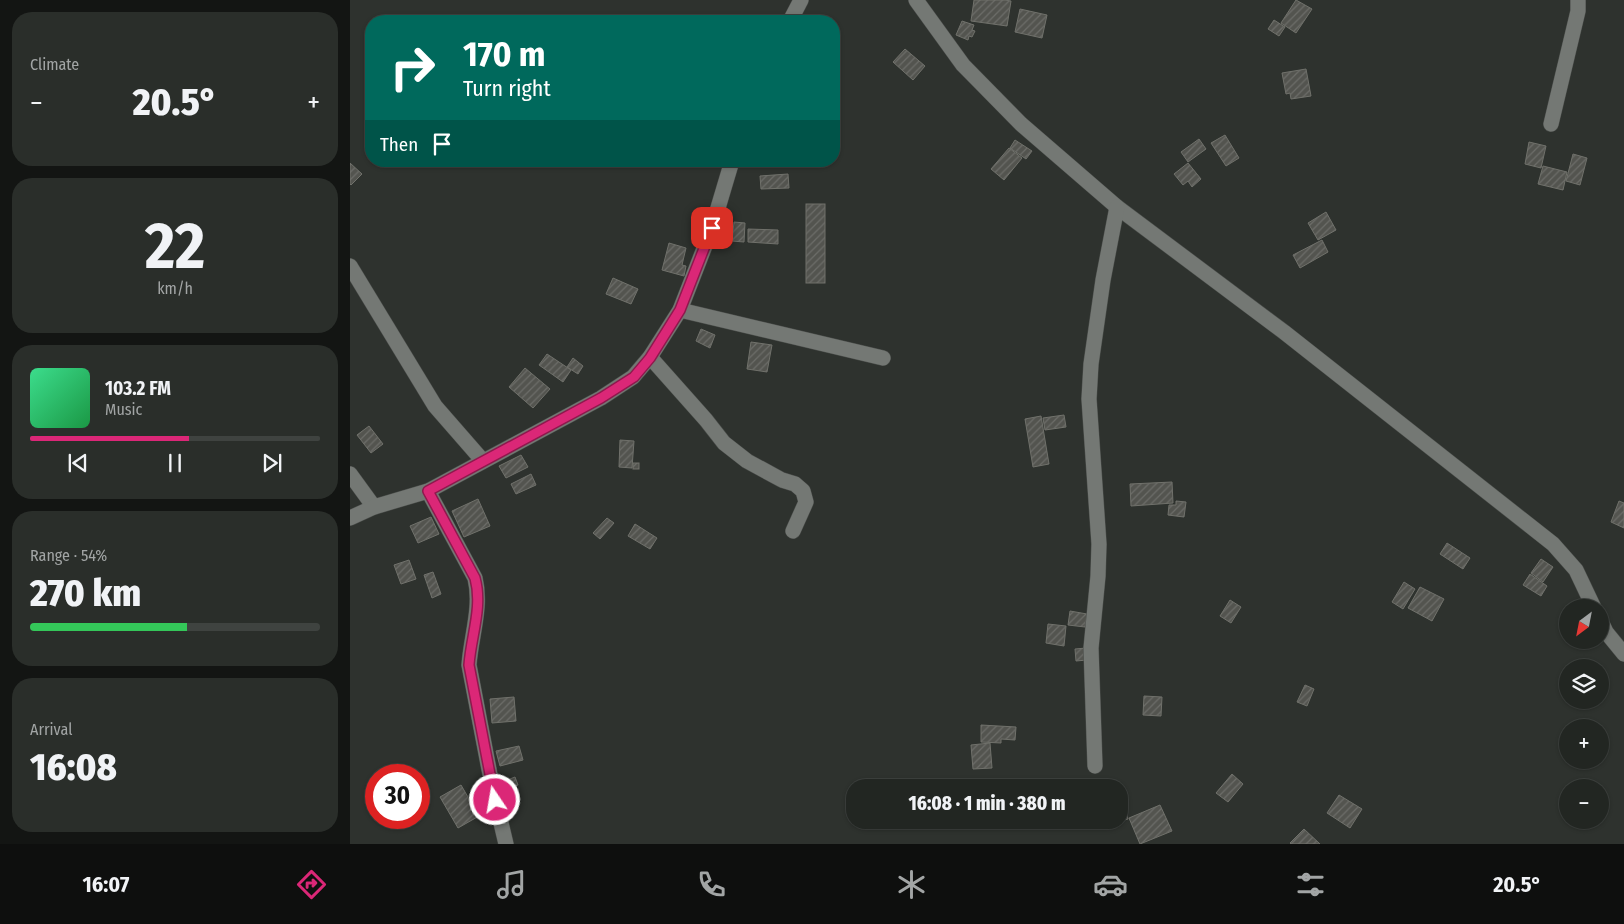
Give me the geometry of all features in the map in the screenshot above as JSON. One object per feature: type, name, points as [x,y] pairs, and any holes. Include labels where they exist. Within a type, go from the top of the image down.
[{"type":"street","points":[[793,15],[801,0]]},
{"type":"street","points":[[916,0],[970,71],[1021,124],[1117,207],[1284,332],[1553,544],[1576,570],[1590,599]]},
{"type":"street","points":[[1551,124],[1578,11],[1578,0]]},
{"type":"street","points":[[350,518],[374,508],[428,491],[601,398],[634,377],[650,358],[680,310],[712,228],[730,167]]},
{"type":"street","points":[[1095,766],[1091,648],[1099,544],[1089,399],[1091,364],[1117,207]]},
{"type":"street","points":[[350,266],[435,406],[483,461]]},
{"type":"street","points":[[680,310],[883,358]]},
{"type":"street","points":[[650,358],[706,420],[724,443],[747,460],[782,480],[795,484],[803,491],[806,502],[793,531]]},
{"type":"street","points":[[350,474],[374,508]]},
{"type":"street","points":[[428,491],[475,578],[478,588],[477,610],[469,665],[492,785],[506,844]]},
{"type":"street","points":[[1609,636],[1624,654]]},
{"type":"building","points":[[974,0],[1011,1],[1007,26],[971,21]]},
{"type":"building","points":[[1296,0],[1312,9],[1296,33],[1281,23]]},
{"type":"building","points":[[1020,9],[1047,15],[1042,38],[1015,32]]},
{"type":"building","points":[[1274,20],[1285,27],[1279,36],[1268,29]]},
{"type":"building","points":[[962,21],[974,25],[972,30],[975,31],[972,37],[969,36],[968,40],[956,35]]},
{"type":"building","points":[[905,49],[925,66],[913,80],[893,62]]},
{"type":"building","points":[[1306,69],[1311,96],[1291,99],[1290,93],[1286,94],[1282,73]]},
{"type":"building","points":[[1225,135],[1239,158],[1226,166],[1211,143]]},
{"type":"building","points":[[1199,139],[1206,149],[1188,162],[1181,152]]},
{"type":"building","points":[[1015,140],[1032,151],[1026,159],[1010,148]]},
{"type":"building","points":[[1529,142],[1546,146],[1541,168],[1525,164]]},
{"type":"building","points":[[1009,148],[1022,158],[1004,180],[991,169]]},
{"type":"building","points":[[1573,154],[1587,158],[1580,185],[1566,181]]},
{"type":"building","points":[[350,163],[362,174],[351,185],[350,184]]},
{"type":"building","points":[[1188,163],[1201,179],[1192,187],[1188,181],[1183,185],[1174,174]]},
{"type":"building","points":[[1543,166],[1567,172],[1563,190],[1538,184]]},
{"type":"building","points":[[788,174],[789,188],[761,189],[760,176]]},
{"type":"building","points":[[806,204],[825,204],[825,283],[806,283]]},
{"type":"building","points":[[1326,212],[1336,230],[1318,240],[1308,223]]},
{"type":"building","points":[[734,222],[745,223],[744,242],[732,241]]},
{"type":"building","points":[[748,229],[778,230],[778,244],[748,242]]},
{"type":"building","points":[[1322,240],[1328,252],[1300,268],[1293,255]]},
{"type":"building","points":[[669,243],[686,248],[682,265],[686,266],[684,276],[662,270]]},
{"type":"building","points":[[613,278],[638,289],[631,304],[606,294]]},
{"type":"building","points":[[701,329],[715,335],[710,348],[696,341]]},
{"type":"building","points":[[751,342],[772,345],[767,372],[747,369]]},
{"type":"building","points":[[547,354],[571,370],[563,382],[539,365]]},
{"type":"building","points":[[573,358],[583,366],[578,374],[567,367]]},
{"type":"building","points":[[525,368],[550,389],[533,408],[509,387]]},
{"type":"building","points":[[1064,415],[1066,427],[1045,430],[1043,418]]},
{"type":"building","points":[[1041,416],[1049,464],[1033,467],[1025,419]]},
{"type":"building","points":[[369,426],[383,444],[371,453],[357,435]]},
{"type":"building","points":[[620,440],[634,441],[632,468],[619,467]]},
{"type":"building","points":[[521,455],[528,467],[506,478],[499,466]]},
{"type":"building","points":[[633,463],[639,463],[639,469],[633,469]]},
{"type":"building","points":[[531,474],[536,485],[516,494],[511,484]]},
{"type":"building","points":[[1172,482],[1173,503],[1131,506],[1130,484]]},
{"type":"building","points":[[478,499],[490,526],[464,537],[452,511]]},
{"type":"building","points":[[1176,501],[1186,502],[1184,517],[1168,515],[1169,505],[1176,505]]},
{"type":"building","points":[[1619,501],[1624,503],[1624,528],[1611,522]]},
{"type":"building","points":[[431,517],[439,534],[418,543],[410,526]]},
{"type":"building","points":[[607,518],[614,523],[600,539],[593,533]]},
{"type":"building","points":[[635,524],[657,538],[650,549],[628,536]]},
{"type":"building","points":[[1447,543],[1470,558],[1463,569],[1440,554]]},
{"type":"building","points":[[1541,559],[1553,567],[1543,582],[1531,573]]},
{"type":"building","points":[[409,560],[416,579],[401,584],[394,565]]},
{"type":"building","points":[[433,572],[441,594],[432,598],[424,575]]},
{"type":"building","points":[[1530,574],[1547,586],[1541,596],[1523,585]]},
{"type":"building","points":[[1404,582],[1415,589],[1403,609],[1392,602]]},
{"type":"building","points":[[1420,587],[1444,599],[1432,621],[1408,608]]},
{"type":"building","points":[[1230,600],[1241,607],[1231,623],[1220,616]]},
{"type":"building","points":[[1070,611],[1087,614],[1085,627],[1068,625]]},
{"type":"building","points":[[1048,624],[1066,626],[1064,646],[1046,643]]},
{"type":"building","points":[[1086,648],[1087,660],[1076,661],[1075,649]]},
{"type":"building","points":[[1305,685],[1314,689],[1307,706],[1297,702]]},
{"type":"building","points":[[1144,696],[1162,697],[1161,716],[1143,715]]},
{"type":"building","points":[[514,697],[516,721],[492,723],[490,699]]},
{"type":"building","points":[[981,725],[1016,727],[1015,740],[1001,739],[1001,743],[981,742]]},
{"type":"building","points":[[990,743],[992,768],[973,769],[971,745]]},
{"type":"building","points":[[519,746],[523,760],[500,766],[496,751]]},
{"type":"building","points":[[1232,774],[1243,784],[1228,802],[1216,793]]},
{"type":"building","points":[[515,777],[518,785],[500,791],[497,784]]},
{"type":"building","points":[[461,785],[479,816],[458,828],[440,797]]},
{"type":"building","points":[[1339,795],[1362,809],[1350,828],[1327,813]]},
{"type":"building","points":[[1160,805],[1172,831],[1140,844],[1129,818]]},
{"type":"building","points":[[1304,829],[1320,844],[1291,844]]},
{"type":"route","points":[[495,800],[469,665],[477,610],[478,588],[475,578],[428,491],[601,398],[634,377],[650,358],[680,310],[712,228]]}]
